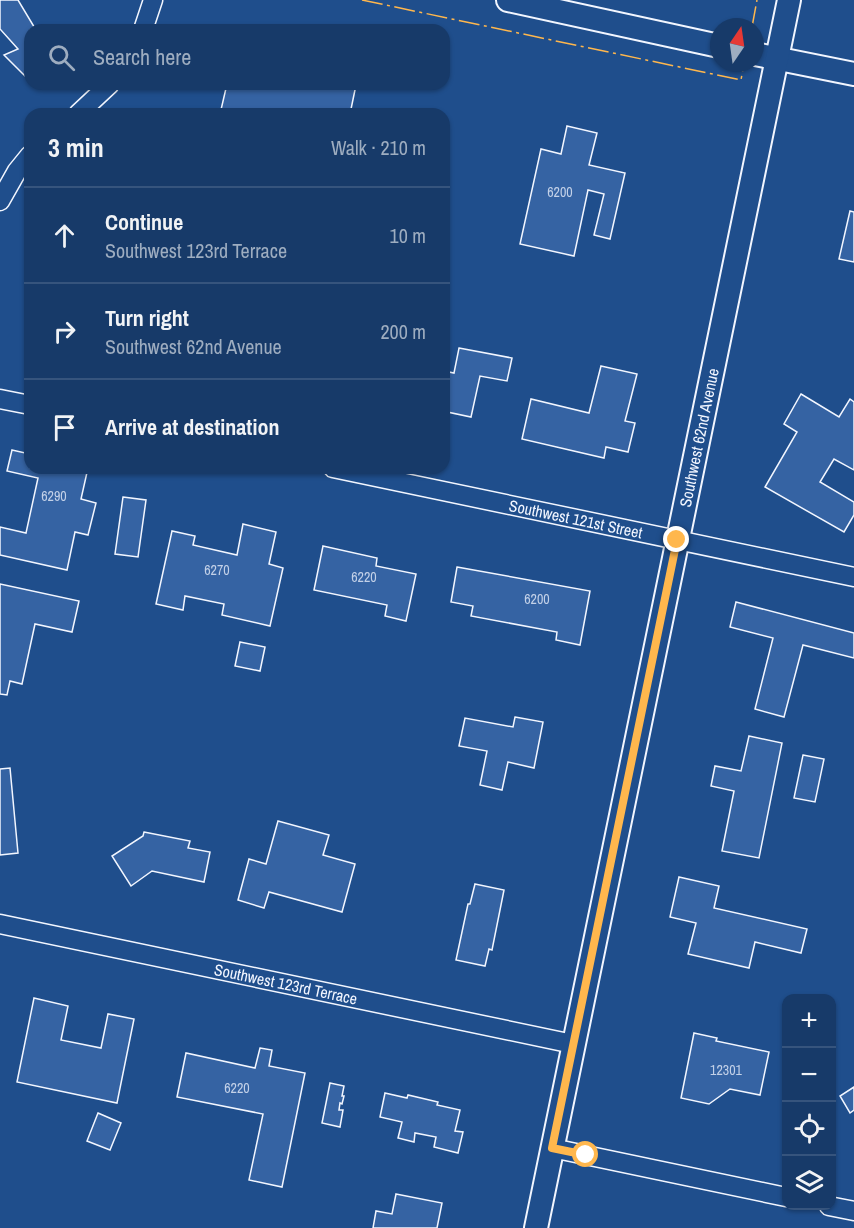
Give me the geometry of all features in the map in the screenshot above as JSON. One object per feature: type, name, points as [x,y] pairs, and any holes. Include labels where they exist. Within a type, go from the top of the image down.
[{"type":"street","points":[[145,24],[153,0]]},
{"type":"street","points":[[508,0],[710,44]]},
{"type":"street","name":"Southwest 62nd Avenue","points":[[536,1228],[789,0]]},
{"type":"street","points":[[764,56],[854,74]]},
{"type":"street","points":[[84,108],[104,90]]},
{"type":"street","points":[[0,201],[16,171],[24,162]]},
{"type":"street","points":[[0,399],[24,404]]},
{"type":"street","name":"Southwest 121st Street","points":[[362,474],[854,577]]},
{"type":"street","name":"Southwest 123rd Terrace","points":[[0,924],[573,1044]]},
{"type":"street","points":[[552,1148],[782,1196]]},
{"type":"street","points":[[836,1207],[854,1211]]},
{"type":"building","points":[[0,0],[18,0],[32,24],[24,24],[24,75],[4,55],[18,49],[0,29]]},
{"type":"building","points":[[226,90],[355,90],[351,108],[221,108]]},
{"type":"building","points":[[567,126],[597,133],[589,165],[625,173],[610,239],[594,235],[604,194],[588,190],[574,256],[520,244],[541,149],[561,154]]},
{"type":"building","points":[[850,211],[854,212],[854,262],[839,259]]},
{"type":"building","points":[[459,348],[512,358],[507,381],[480,376],[471,417],[450,413],[450,372],[454,373]]},
{"type":"building","points":[[601,366],[637,374],[625,421],[635,423],[628,452],[606,447],[604,458],[522,439],[531,399],[589,413]]},
{"type":"building","points":[[801,394],[839,417],[850,399],[854,402],[854,470],[834,459],[820,482],[854,502],[854,515],[844,532],[765,487],[797,432],[784,424]]},
{"type":"building","points":[[12,450],[24,453],[24,474],[87,474],[81,499],[96,503],[88,535],[75,532],[67,570],[0,555],[0,527],[26,533],[38,478],[7,471]]},
{"type":"building","points":[[123,497],[146,500],[138,557],[115,554]]},
{"type":"building","points":[[243,524],[276,532],[269,564],[283,568],[270,626],[222,615],[224,604],[185,596],[183,610],[156,604],[172,531],[195,536],[193,545],[237,555]]},
{"type":"building","points":[[323,546],[377,558],[376,566],[416,574],[406,621],[385,616],[387,605],[314,590]]},
{"type":"building","points":[[457,567],[590,591],[580,645],[556,640],[557,632],[471,616],[473,606],[451,602]]},
{"type":"building","points":[[0,584],[79,601],[72,632],[35,624],[22,684],[10,681],[7,695],[0,694]]},
{"type":"building","points":[[736,602],[854,633],[854,658],[803,645],[784,717],[755,709],[773,638],[730,627]]},
{"type":"building","points":[[240,642],[265,647],[260,671],[235,666]]},
{"type":"building","points":[[515,717],[543,722],[534,768],[508,762],[502,790],[480,785],[487,751],[459,746],[465,718],[513,727]]},
{"type":"building","points":[[749,736],[782,743],[759,858],[722,851],[734,791],[711,786],[715,766],[741,771]]},
{"type":"building","points":[[803,755],[824,759],[815,802],[794,798]]},
{"type":"building","points":[[10,768],[18,853],[0,855],[0,769]]},
{"type":"building","points":[[278,821],[329,835],[323,855],[355,864],[342,912],[269,892],[264,908],[238,900],[249,859],[266,864]]},
{"type":"building","points":[[144,832],[190,841],[188,848],[210,852],[204,882],[152,871],[131,886],[112,856],[143,836]]},
{"type":"building","points":[[679,877],[719,886],[714,908],[807,929],[801,953],[755,942],[749,968],[688,954],[696,923],[670,917]]},
{"type":"building","points":[[475,884],[504,890],[492,950],[489,949],[485,966],[456,960],[468,904],[470,904]]},
{"type":"building","points":[[34,998],[68,1006],[61,1040],[101,1048],[108,1014],[134,1019],[117,1103],[17,1082]]},
{"type":"building","points":[[694,1033],[717,1038],[716,1041],[769,1052],[760,1095],[730,1089],[709,1104],[681,1098]]},
{"type":"building","points":[[260,1048],[272,1050],[269,1066],[305,1073],[282,1187],[249,1180],[263,1114],[177,1097],[186,1053],[255,1068]]},
{"type":"building","points":[[330,1083],[344,1086],[342,1096],[344,1096],[339,1110],[343,1110],[340,1127],[322,1123]]},
{"type":"building","points":[[854,1087],[854,1110],[850,1113],[840,1096]]},
{"type":"building","points":[[385,1093],[407,1098],[408,1095],[460,1110],[455,1131],[463,1132],[458,1153],[434,1147],[436,1137],[415,1133],[414,1142],[398,1138],[402,1122],[380,1117]]},
{"type":"building","points":[[98,1113],[121,1123],[110,1150],[87,1141]]},
{"type":"building","points":[[396,1194],[442,1203],[437,1228],[373,1228],[376,1211],[392,1214]]},
{"type":"power","points":[[362,0],[741,80],[742,72]]},
{"type":"power","points":[[754,18],[757,0]]},
{"type":"route","points":[[586,1155],[552,1148],[677,540]]}]
